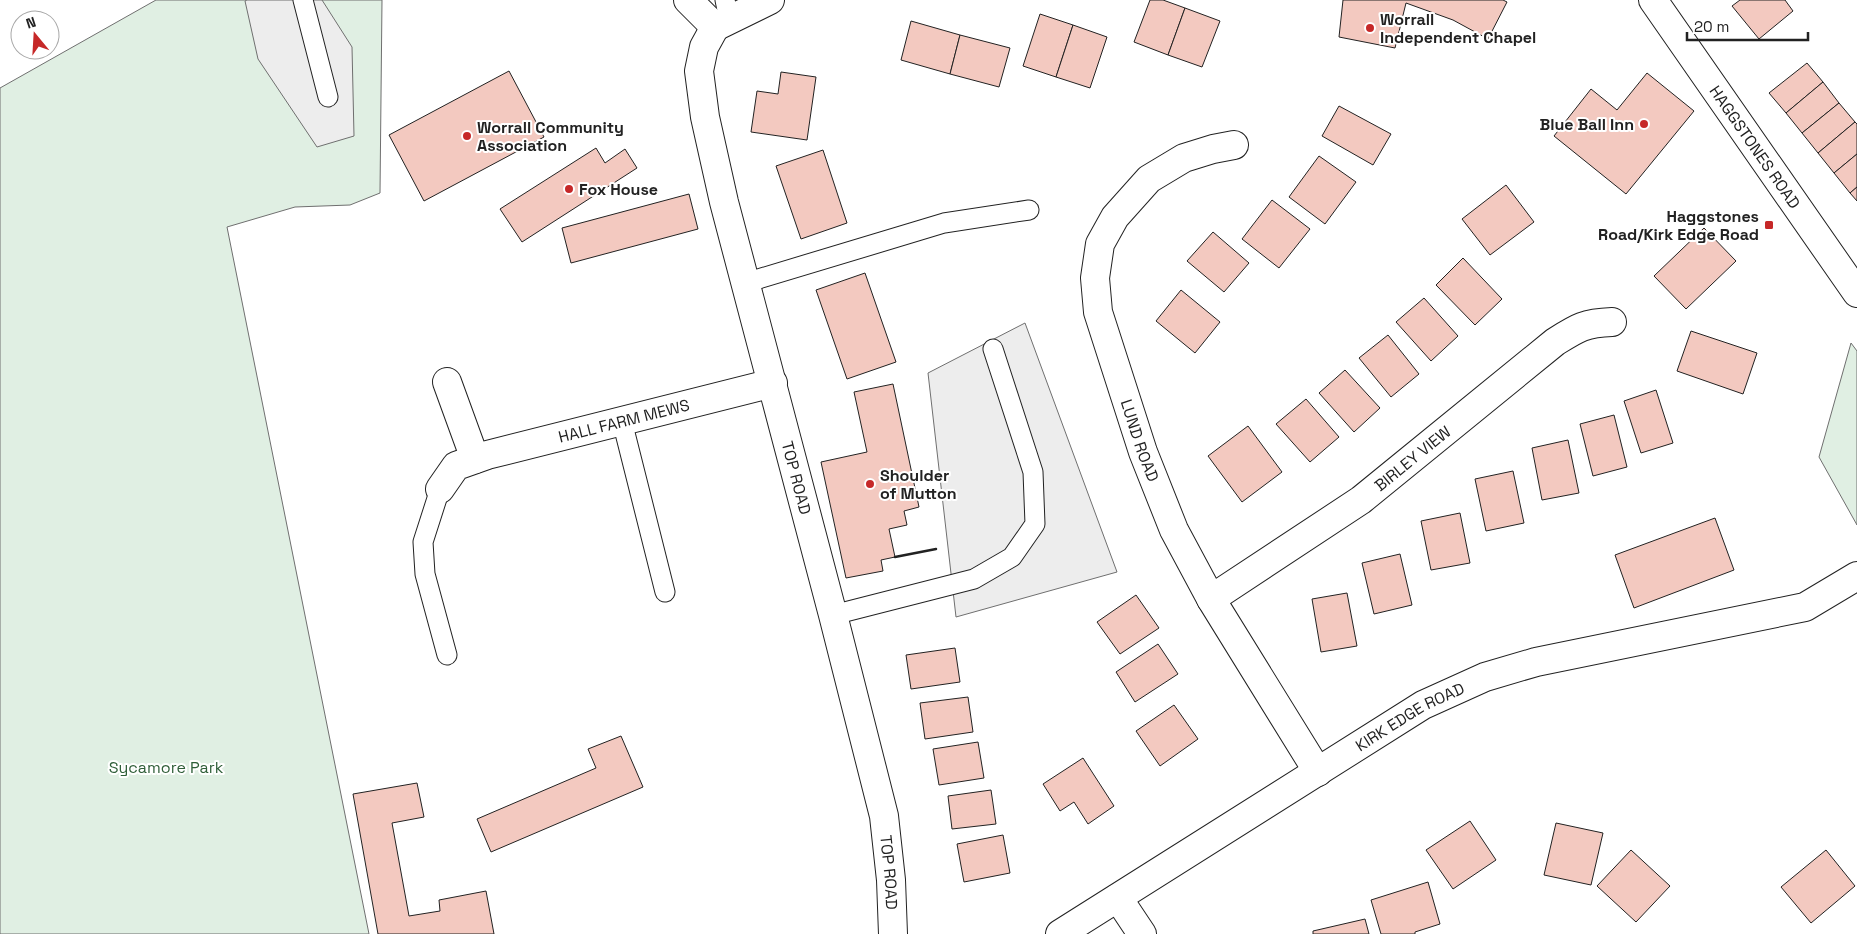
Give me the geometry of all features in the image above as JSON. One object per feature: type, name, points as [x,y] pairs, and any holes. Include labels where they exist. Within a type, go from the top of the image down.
[{"type":"street","points":[[688,0],[723,16],[770,0]]},
{"type":"street","name":"HAGGSTONES ROAD","points":[[1653,0],[1857,293]]},
{"type":"street","name":"TOP ROAD","points":[[723,16],[704,47],[699,71],[705,117],[724,202],[773,383],[884,816],[891,880],[893,934]]},
{"type":"street","name":"LUND ROAD","points":[[1234,146],[1213,149],[1184,158],[1149,179],[1114,217],[1100,244],[1094,278],[1098,312],[1143,452],[1174,530],[1211,599],[1318,772]]},
{"type":"street","name":"BIRLEY VIEW","points":[[1211,599],[1361,500],[1555,342],[1579,327],[1597,322],[1612,322]]},
{"type":"street","points":[[447,382],[475,459]]},
{"type":"street","name":"HALL FARM MEWS","points":[[440,489],[456,466],[487,455],[773,383]]},
{"type":"street","name":"KIRK EDGE ROAD","points":[[1805,607],[1857,576]]},
{"type":"street","name":"KIRK EDGE ROAD","points":[[1060,934],[1423,705],[1485,677],[1536,662],[1805,607],[1857,599]]},
{"type":"street","points":[[1118,898],[1142,934]]},
{"type":"lane","points":[[303,0],[328,97]]},
{"type":"lane","points":[[746,283],[944,223],[1029,210]]},
{"type":"lane","points":[[833,615],[974,579],[1012,557],[1035,524],[1033,472],[993,349]]},
{"type":"lane","points":[[622,421],[665,592]]},
{"type":"lane","points":[[440,489],[423,542],[425,574],[447,655]]},
{"type":"green space","name":"Sycamore Park","points":[[156,0],[382,0],[380,193],[350,205],[295,207],[227,227],[369,934],[0,934],[0,88],[50,60],[60,60],[60,54]]},
{"type":"green space","points":[[1851,343],[1857,351],[1857,525],[1819,457]]},
{"type":"shaded area","points":[[322,0],[352,47],[354,136],[317,147],[258,59],[245,1]]},
{"type":"shaded area","points":[[1025,323],[1117,572],[956,617],[928,373]]},
{"type":"building","points":[[1150,0],[1163,0],[1185,8],[1168,55],[1134,42]]},
{"type":"building","name":"Worrall Independent Chapel","points":[[1343,0],[1503,0],[1507,2],[1488,39],[1453,20],[1406,3],[1395,48],[1339,37]]},
{"type":"building","points":[[1740,0],[1785,0],[1793,11],[1759,39],[1732,6]]},
{"type":"building","points":[[1185,8],[1220,21],[1202,67],[1168,55]]},
{"type":"building","points":[[1040,14],[1073,25],[1056,77],[1023,66]]},
{"type":"building","points":[[911,21],[960,35],[950,74],[901,60]]},
{"type":"building","points":[[1073,25],[1107,37],[1090,88],[1056,77]]},
{"type":"building","points":[[960,35],[1010,48],[999,87],[950,74]]},
{"type":"building","points":[[1807,63],[1823,82],[1786,113],[1769,93]]},
{"type":"building","name":"Worrall Community Association","points":[[509,71],[544,137],[424,201],[389,135]]},
{"type":"building","points":[[781,72],[816,77],[807,140],[751,132],[757,91],[778,94]]},
{"type":"building","points":[[1647,73],[1694,111],[1626,194],[1554,136],[1591,89],[1617,110]]},
{"type":"building","points":[[1823,82],[1839,103],[1802,133],[1786,113]]},
{"type":"building","points":[[1839,103],[1855,122],[1818,153],[1802,133]]},
{"type":"building","points":[[1339,106],[1391,134],[1373,165],[1322,136]]},
{"type":"building","points":[[1855,122],[1857,124],[1857,154],[1834,173],[1818,153]]},
{"type":"building","name":"Fox House","points":[[596,148],[605,163],[625,149],[637,168],[522,242],[500,209]]},
{"type":"building","points":[[823,150],[847,223],[801,239],[776,166]]},
{"type":"building","points":[[1857,154],[1857,187],[1850,193],[1834,173]]},
{"type":"building","points":[[1319,156],[1356,182],[1325,224],[1289,197]]},
{"type":"building","points":[[1506,185],[1534,222],[1490,255],[1462,219]]},
{"type":"building","points":[[1857,187],[1857,201],[1850,193]]},
{"type":"building","points":[[689,194],[698,229],[571,263],[562,228]]},
{"type":"building","points":[[1272,200],[1310,229],[1279,268],[1242,239]]},
{"type":"building","points":[[1704,228],[1736,261],[1686,309],[1654,276]]},
{"type":"building","points":[[1213,232],[1249,263],[1224,292],[1187,261]]},
{"type":"building","points":[[1463,258],[1502,299],[1475,325],[1436,285]]},
{"type":"building","points":[[865,273],[896,362],[847,379],[816,290]]},
{"type":"building","points":[[1181,290],[1220,322],[1195,353],[1156,321]]},
{"type":"building","points":[[1424,298],[1458,336],[1431,361],[1396,322]]},
{"type":"building","points":[[1691,331],[1757,353],[1743,394],[1677,371]]},
{"type":"building","points":[[1388,335],[1419,374],[1391,397],[1359,358]]},
{"type":"building","points":[[1345,370],[1380,408],[1354,432],[1319,393]]},
{"type":"building","name":"Shoulder of Mutton","points":[[893,384],[919,507],[904,511],[907,525],[889,529],[895,557],[881,560],[883,571],[846,578],[821,462],[867,452],[854,392]]},
{"type":"building","points":[[1656,390],[1673,443],[1641,453],[1624,401]]},
{"type":"building","points":[[1306,399],[1339,437],[1310,462],[1276,424]]},
{"type":"building","points":[[1614,415],[1627,467],[1593,476],[1580,424]]},
{"type":"building","points":[[1248,426],[1282,472],[1242,502],[1208,456]]},
{"type":"building","points":[[1568,440],[1579,493],[1542,500],[1532,448]]},
{"type":"building","points":[[1513,471],[1524,523],[1486,531],[1475,479]]},
{"type":"building","points":[[1460,513],[1470,563],[1431,570],[1421,521]]},
{"type":"building","points":[[1715,518],[1734,570],[1634,608],[1615,555]]},
{"type":"building","points":[[1400,554],[1412,605],[1374,614],[1362,563]]},
{"type":"building","points":[[1347,593],[1357,646],[1321,652],[1312,599]]},
{"type":"building","points":[[1136,595],[1159,628],[1120,654],[1097,622]]},
{"type":"building","points":[[1158,644],[1178,674],[1135,702],[1116,672]]},
{"type":"building","points":[[955,648],[960,682],[911,689],[906,655]]},
{"type":"building","points":[[968,697],[973,732],[925,739],[920,703]]},
{"type":"building","points":[[1174,705],[1198,739],[1160,766],[1136,731]]},
{"type":"building","points":[[621,736],[643,787],[491,852],[477,819],[596,768],[588,749]]},
{"type":"building","points":[[978,742],[984,778],[939,785],[933,749]]},
{"type":"building","points":[[1083,758],[1114,806],[1088,824],[1074,802],[1060,811],[1043,784]]},
{"type":"building","points":[[417,783],[424,817],[392,823],[409,916],[440,911],[439,900],[486,891],[494,934],[378,934],[353,794]]},
{"type":"building","points":[[991,790],[996,824],[952,829],[948,796]]},
{"type":"building","points":[[1470,821],[1496,860],[1453,889],[1426,850]]},
{"type":"building","points":[[1556,823],[1603,833],[1591,885],[1544,875]]},
{"type":"building","points":[[1003,835],[1010,873],[964,882],[957,844]]},
{"type":"building","points":[[1631,850],[1670,886],[1636,922],[1597,886]]},
{"type":"building","points":[[1826,850],[1855,886],[1811,923],[1781,887]]},
{"type":"building","points":[[1428,882],[1440,924],[1415,932],[1415,934],[1381,934],[1371,900]]},
{"type":"building","points":[[1365,919],[1369,934],[1313,934],[1313,931]]},
{"type":"wall","points":[[895,557],[936,549]]},
{"type":"place","name":"Worrall Independent Chapel","points":[[1370,28]]},
{"type":"place","name":"Blue Ball Inn","points":[[1644,124]]},
{"type":"place","name":"Worrall Community Association","points":[[467,136]]},
{"type":"place","name":"Fox House","points":[[569,189]]},
{"type":"place","name":"Haggstones Road/Kirk Edge Road","points":[[1769,225]]},
{"type":"place","name":"Shoulder of Mutton","points":[[870,484]]}]
